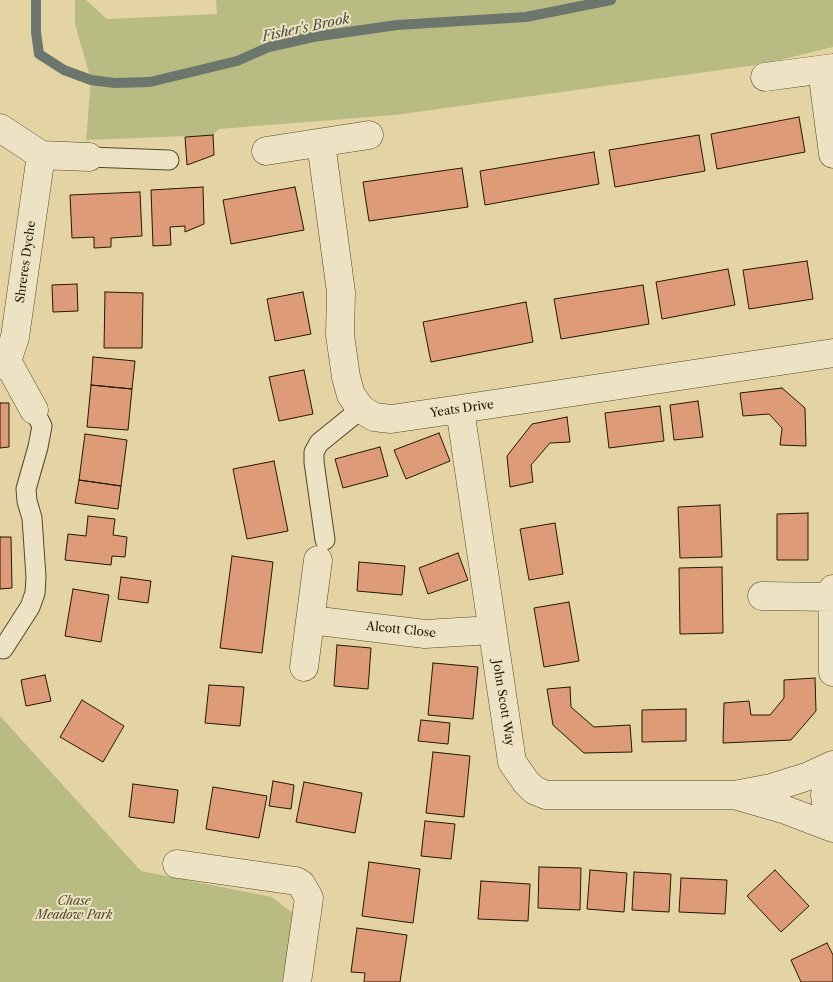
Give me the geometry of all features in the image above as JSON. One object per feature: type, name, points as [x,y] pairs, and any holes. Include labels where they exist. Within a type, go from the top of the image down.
[{"type":"street","points":[[765,77],[828,69],[833,154]]},
{"type":"street","points":[[0,128],[41,155],[89,157]]},
{"type":"street","points":[[266,151],[369,135]]},
{"type":"street","points":[[322,143],[341,292],[340,335],[346,377],[351,395],[361,409]]},
{"type":"street","name":"Shreres Dyche","points":[[3,363],[15,337],[41,155]]},
{"type":"street","name":"Yeats Drive","points":[[361,409],[374,418],[391,419],[833,353]]},
{"type":"street","points":[[3,363],[34,410]]},
{"type":"street","name":"John Scott Way","points":[[460,409],[512,762],[519,774],[534,790],[546,794],[734,794]]},
{"type":"street","points":[[304,667],[322,550]]},
{"type":"street","points":[[832,672],[833,589]]},
{"type":"street","points":[[762,596],[833,597]]},
{"type":"street","name":"Alcott Close","points":[[311,620],[425,634],[492,630]]},
{"type":"street","points":[[734,794],[772,788],[809,776],[833,765]]},
{"type":"street","points":[[833,771],[825,794],[827,811],[833,823]]},
{"type":"street","points":[[734,794],[783,809],[833,828]]},
{"type":"street","points":[[177,864],[296,881],[305,888],[309,898],[297,982]]},
{"type":"lane","points":[[89,157],[169,160]]},
{"type":"lane","points":[[322,550],[314,452],[319,443],[361,409]]},
{"type":"lane","points":[[3,649],[30,607],[35,593],[36,577],[32,518],[26,490],[42,426],[34,410]]},
{"type":"green space","points":[[75,0],[86,0],[107,19],[217,14],[216,0],[833,0],[833,47],[764,64],[395,115],[219,129],[213,135],[86,140],[91,80],[75,24]]},
{"type":"green space","name":"Chase Meadow Park","points":[[0,716],[141,871],[272,897],[295,915],[283,982],[0,982]]},
{"type":"building","points":[[799,117],[805,152],[717,169],[711,134]]},
{"type":"building","points":[[213,135],[214,155],[187,165],[185,137]]},
{"type":"building","points":[[699,135],[705,171],[615,187],[609,150]]},
{"type":"building","points":[[594,152],[599,184],[485,205],[480,171]]},
{"type":"building","points":[[462,168],[468,207],[369,221],[363,182]]},
{"type":"building","points":[[203,187],[204,224],[185,232],[185,226],[170,227],[171,245],[153,246],[151,190]]},
{"type":"building","points":[[295,187],[304,230],[231,244],[223,200]]},
{"type":"building","points":[[140,192],[142,236],[111,238],[111,247],[94,248],[94,237],[72,238],[70,195]]},
{"type":"building","points":[[807,261],[813,299],[749,309],[743,270]]},
{"type":"building","points":[[728,269],[735,305],[662,319],[656,282]]},
{"type":"building","points":[[77,284],[78,311],[53,312],[52,285]]},
{"type":"building","points":[[643,285],[649,324],[561,339],[554,299]]},
{"type":"building","points":[[105,292],[143,293],[142,348],[104,348]]},
{"type":"building","points":[[303,292],[311,334],[275,341],[267,299]]},
{"type":"building","points":[[526,302],[533,342],[431,362],[423,322]]},
{"type":"building","points":[[93,357],[135,361],[132,389],[91,385]]},
{"type":"building","points":[[304,370],[313,414],[279,421],[269,377]]},
{"type":"building","points":[[91,385],[132,389],[128,430],[87,427]]},
{"type":"building","points":[[782,388],[805,408],[806,446],[780,445],[782,428],[769,414],[743,416],[740,393]]},
{"type":"building","points":[[698,401],[703,437],[674,440],[670,405]]},
{"type":"building","points":[[0,403],[9,403],[9,447],[0,448]]},
{"type":"building","points":[[660,406],[664,441],[609,448],[605,413]]},
{"type":"building","points":[[567,417],[570,442],[550,443],[531,465],[533,482],[510,487],[507,456],[532,424]]},
{"type":"building","points":[[439,433],[450,461],[406,479],[394,450]]},
{"type":"building","points":[[85,434],[127,440],[121,486],[79,480]]},
{"type":"building","points":[[380,447],[388,476],[343,488],[335,459]]},
{"type":"building","points":[[274,461],[288,531],[247,539],[233,469]]},
{"type":"building","points":[[79,480],[121,486],[118,509],[75,503]]},
{"type":"building","points":[[720,505],[722,557],[680,558],[678,507]]},
{"type":"building","points":[[808,513],[808,560],[777,560],[777,514]]},
{"type":"building","points":[[88,516],[115,519],[113,535],[127,537],[125,557],[112,556],[111,565],[65,560],[68,534],[86,536]]},
{"type":"building","points":[[555,523],[563,574],[529,580],[520,529]]},
{"type":"building","points":[[0,537],[11,537],[12,588],[0,589]]},
{"type":"building","points":[[458,553],[468,580],[428,594],[419,568]]},
{"type":"building","points":[[232,556],[273,562],[262,653],[220,648]]},
{"type":"building","points":[[359,562],[405,566],[402,595],[357,591]]},
{"type":"building","points":[[722,567],[723,633],[680,634],[679,568]]},
{"type":"building","points":[[121,577],[151,581],[148,603],[118,599]]},
{"type":"building","points":[[73,589],[109,595],[101,642],[65,636]]},
{"type":"building","points":[[569,602],[579,661],[544,667],[534,608]]},
{"type":"building","points":[[337,645],[371,648],[368,689],[334,686]]},
{"type":"building","points":[[433,663],[478,667],[473,719],[428,715]]},
{"type":"building","points":[[45,675],[51,701],[26,706],[21,680]]},
{"type":"building","points":[[815,678],[816,711],[791,740],[723,743],[724,703],[749,701],[751,715],[770,715],[784,698],[784,680]]},
{"type":"building","points":[[209,685],[244,687],[240,726],[205,723]]},
{"type":"building","points":[[570,687],[571,707],[594,727],[630,725],[632,752],[584,753],[553,725],[547,689]]},
{"type":"building","points":[[82,700],[124,726],[103,762],[60,737]]},
{"type":"building","points":[[686,709],[686,741],[642,742],[642,710]]},
{"type":"building","points":[[421,720],[450,723],[448,744],[418,741]]},
{"type":"building","points":[[433,752],[470,756],[464,817],[426,813]]},
{"type":"building","points":[[273,781],[294,785],[291,809],[269,806]]},
{"type":"building","points":[[304,782],[362,793],[355,833],[296,822]]},
{"type":"building","points":[[133,784],[178,790],[174,823],[129,817]]},
{"type":"building","points":[[213,787],[267,796],[259,838],[206,829]]},
{"type":"building","points":[[425,821],[455,824],[451,859],[421,856]]},
{"type":"building","points":[[369,862],[420,869],[413,923],[362,916]]},
{"type":"building","points":[[539,867],[581,868],[580,910],[538,908]]},
{"type":"building","points":[[590,870],[627,873],[624,912],[587,909]]},
{"type":"building","points":[[775,870],[809,906],[781,932],[747,896]]},
{"type":"building","points":[[634,872],[671,874],[669,912],[632,910]]},
{"type":"building","points":[[681,878],[727,880],[725,914],[679,912]]},
{"type":"building","points":[[481,881],[530,884],[528,921],[478,919]]},
{"type":"building","points":[[357,928],[407,935],[400,982],[364,982],[365,973],[351,972]]},
{"type":"building","points":[[827,943],[833,955],[833,982],[801,982],[791,960]]},
{"type":"waterway","name":"Fisher's Brook","points":[[36,0],[36,32],[39,54],[64,70],[91,80],[115,83],[150,82],[237,61],[269,47],[313,37],[397,25],[526,17],[611,0]]}]
